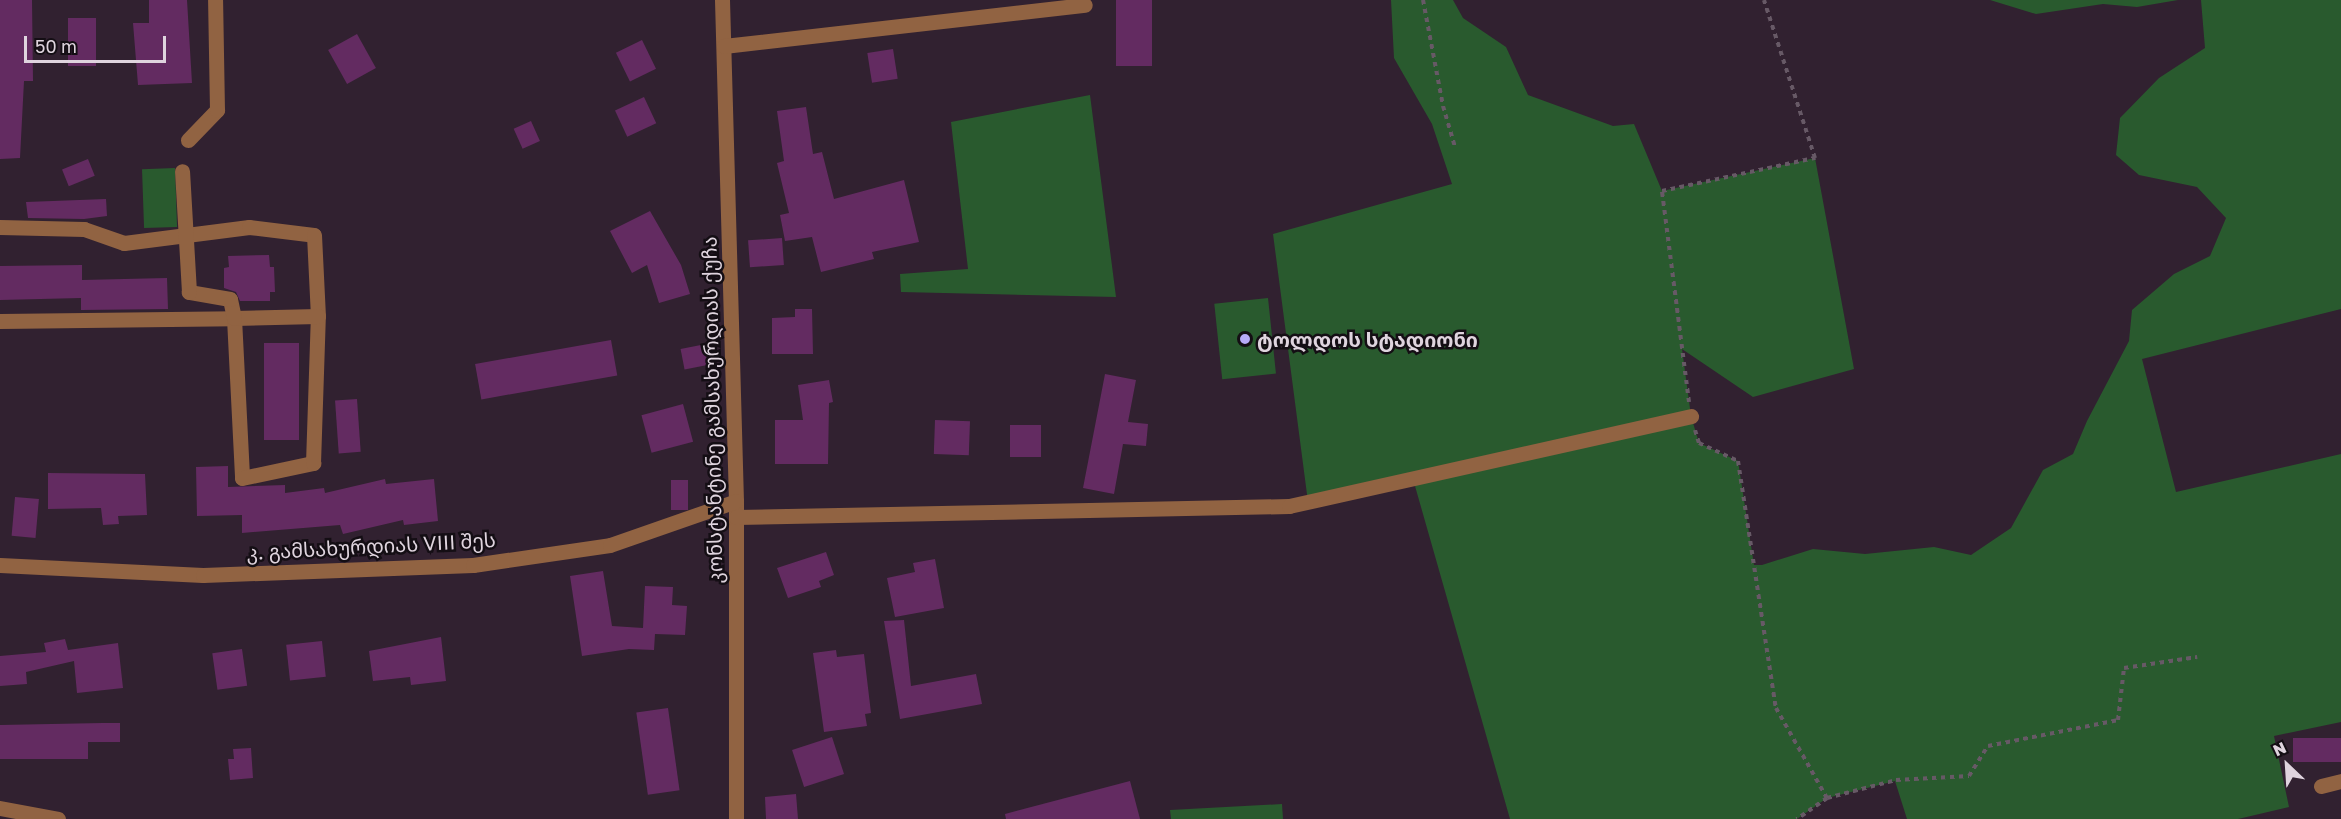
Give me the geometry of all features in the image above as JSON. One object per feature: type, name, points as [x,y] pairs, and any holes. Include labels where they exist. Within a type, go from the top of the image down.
[{"type":"street","points":[[188,140],[217,110],[216,0]]},
{"type":"street","name":"კონსტანტინე გამსახურდიას ქუჩა","points":[[722,0],[736,501],[736,819]]},
{"type":"street","points":[[724,46],[1085,5]]},
{"type":"street","points":[[0,227],[84,229],[124,243],[167,240],[188,232],[249,227],[314,235],[318,316],[313,463],[242,478],[234,318],[230,299],[189,292],[188,232],[182,171]]},
{"type":"street","points":[[0,321],[318,316]]},
{"type":"street","points":[[736,517],[1289,506],[1691,416]]},
{"type":"street","name":"კ. გამსახურდიას VIII შეს","points":[[0,565],[203,575],[473,565],[610,545],[736,501]]},
{"type":"street","points":[[2320,786],[2341,781]]},
{"type":"street","points":[[0,808],[58,819]]},
{"type":"path","points":[[1423,0],[1443,106],[1455,147]]},
{"type":"path","points":[[1764,0],[1815,158],[1662,191],[1691,416],[1699,443],[1738,461],[1776,708],[1827,798]]},
{"type":"path","points":[[1797,819],[1827,798],[1896,780],[1969,776],[1988,746],[2118,720],[2124,668],[2197,657]]},
{"type":"green space","points":[[1391,0],[1453,0],[1463,18],[1506,47],[1528,95],[1613,126],[1634,124],[1662,191],[1815,158],[1854,369],[1753,397],[1682,349],[1691,416],[1699,443],[1738,461],[1754,565],[1762,565],[1813,549],[1865,554],[1934,547],[1971,555],[2011,528],[2043,470],[2073,454],[2087,421],[2129,341],[2132,310],[2174,274],[2210,256],[2226,218],[2197,187],[2139,175],[2116,155],[2120,118],[2159,78],[2205,48],[2201,0],[2341,0],[2341,309],[2142,359],[2176,492],[2341,454],[2341,722],[2274,736],[2289,807],[2238,819],[1907,819],[1895,781],[1827,798],[1797,819],[1510,819],[1413,479],[1308,502],[1273,234],[1452,184],[1432,124],[1394,58]]},
{"type":"green space","points":[[1990,0],[2178,0],[2137,7],[2103,4],[2036,14]]},
{"type":"green space","points":[[1090,95],[1116,297],[901,292],[900,274],[968,269],[951,122]]},
{"type":"green space","points":[[175,168],[177,227],[144,228],[142,169]]},
{"type":"green space","name":"ტოლდოს სტადიონი","points":[[1268,298],[1276,374],[1222,379],[1214,304]]},
{"type":"green space","points":[[1282,804],[1283,819],[1171,819],[1170,810]]},
{"type":"building","points":[[0,0],[32,0],[33,81],[24,81],[20,158],[0,159]]},
{"type":"building","points":[[149,0],[187,0],[192,83],[138,85],[133,23],[149,23]]},
{"type":"building","points":[[1116,0],[1152,0],[1152,66],[1116,66]]},
{"type":"building","points":[[68,18],[96,18],[96,66],[68,66]]},
{"type":"building","points":[[357,34],[376,68],[347,84],[328,50]]},
{"type":"building","points":[[642,40],[656,69],[630,81],[616,53]]},
{"type":"building","points":[[893,49],[898,79],[872,83],[867,53]]},
{"type":"building","points":[[644,97],[656,123],[627,137],[615,111]]},
{"type":"building","points":[[806,107],[813,154],[822,152],[834,199],[904,180],[919,242],[872,252],[874,259],[821,272],[812,237],[785,241],[780,215],[789,213],[777,163],[784,161],[777,111]]},
{"type":"building","points":[[531,121],[540,141],[523,149],[514,129]]},
{"type":"building","points":[[88,159],[95,176],[69,186],[62,169]]},
{"type":"building","points":[[106,199],[107,216],[84,219],[28,218],[26,202]]},
{"type":"building","points":[[650,211],[681,265],[690,294],[659,303],[647,265],[632,273],[610,231]]},
{"type":"building","points":[[782,238],[784,265],[750,267],[748,240]]},
{"type":"building","points":[[269,255],[270,267],[274,267],[275,292],[270,292],[270,301],[240,301],[236,292],[224,288],[224,268],[229,267],[228,256]]},
{"type":"building","points":[[82,265],[82,280],[167,278],[168,309],[81,310],[81,298],[0,300],[0,266]]},
{"type":"building","points":[[795,309],[812,309],[813,354],[772,354],[772,318],[795,317]]},
{"type":"building","points":[[611,340],[617,375],[481,399],[475,364]]},
{"type":"building","points":[[264,343],[299,343],[299,440],[264,440]]},
{"type":"building","points":[[711,343],[715,364],[685,370],[681,349]]},
{"type":"building","points":[[1105,374],[1136,380],[1128,422],[1148,424],[1146,446],[1123,444],[1114,494],[1083,488]]},
{"type":"building","points":[[829,380],[833,402],[829,403],[828,464],[775,464],[775,420],[803,420],[798,385]]},
{"type":"building","points":[[357,399],[361,452],[339,453],[335,401]]},
{"type":"building","points":[[683,404],[693,442],[652,453],[641,415]]},
{"type":"building","points":[[935,420],[970,421],[969,455],[934,454]]},
{"type":"building","points":[[1010,425],[1041,425],[1041,457],[1010,457]]},
{"type":"building","points":[[228,466],[228,487],[285,485],[285,493],[324,488],[325,493],[385,479],[386,484],[434,479],[438,521],[404,525],[403,520],[343,534],[340,525],[242,533],[242,515],[197,516],[196,467]]},
{"type":"building","points":[[48,473],[145,474],[147,515],[118,516],[119,524],[103,525],[101,508],[48,509]]},
{"type":"building","points":[[671,480],[688,480],[688,510],[671,510]]},
{"type":"building","points":[[15,497],[39,499],[36,538],[12,536]]},
{"type":"building","points":[[826,552],[834,575],[819,581],[821,587],[788,598],[777,568]]},
{"type":"building","points":[[935,559],[944,608],[895,617],[887,578],[915,572],[913,563]]},
{"type":"building","points":[[603,571],[612,626],[643,628],[645,586],[673,587],[672,605],[687,606],[685,635],[655,634],[654,650],[629,649],[582,656],[570,576]]},
{"type":"building","points":[[904,620],[911,686],[976,674],[982,704],[900,719],[884,621]]},
{"type":"building","points":[[441,637],[446,681],[411,685],[410,677],[373,681],[369,651]]},
{"type":"building","points":[[65,639],[68,650],[118,643],[123,688],[77,693],[74,661],[26,672],[27,684],[0,686],[0,656],[46,652],[44,643]]},
{"type":"building","points":[[322,641],[326,677],[290,681],[286,645]]},
{"type":"building","points":[[242,649],[247,686],[217,690],[212,653]]},
{"type":"building","points":[[836,650],[837,657],[864,654],[871,713],[865,714],[867,726],[824,732],[813,653]]},
{"type":"building","points":[[668,708],[680,790],[648,795],[636,712]]},
{"type":"building","points":[[120,723],[120,742],[88,742],[88,759],[0,759],[0,725]]},
{"type":"building","points":[[832,737],[844,774],[804,787],[792,750]]},
{"type":"building","points":[[2293,738],[2341,738],[2341,762],[2293,762]]},
{"type":"building","points":[[251,748],[253,778],[230,780],[228,759],[234,759],[233,749]]},
{"type":"building","points":[[1130,781],[1140,819],[1006,819],[1005,814]]},
{"type":"building","points":[[796,794],[798,819],[766,819],[765,797]]},
{"type":"place","name":"ტოლდოს სტადიონი","points":[[1245,339]]}]
